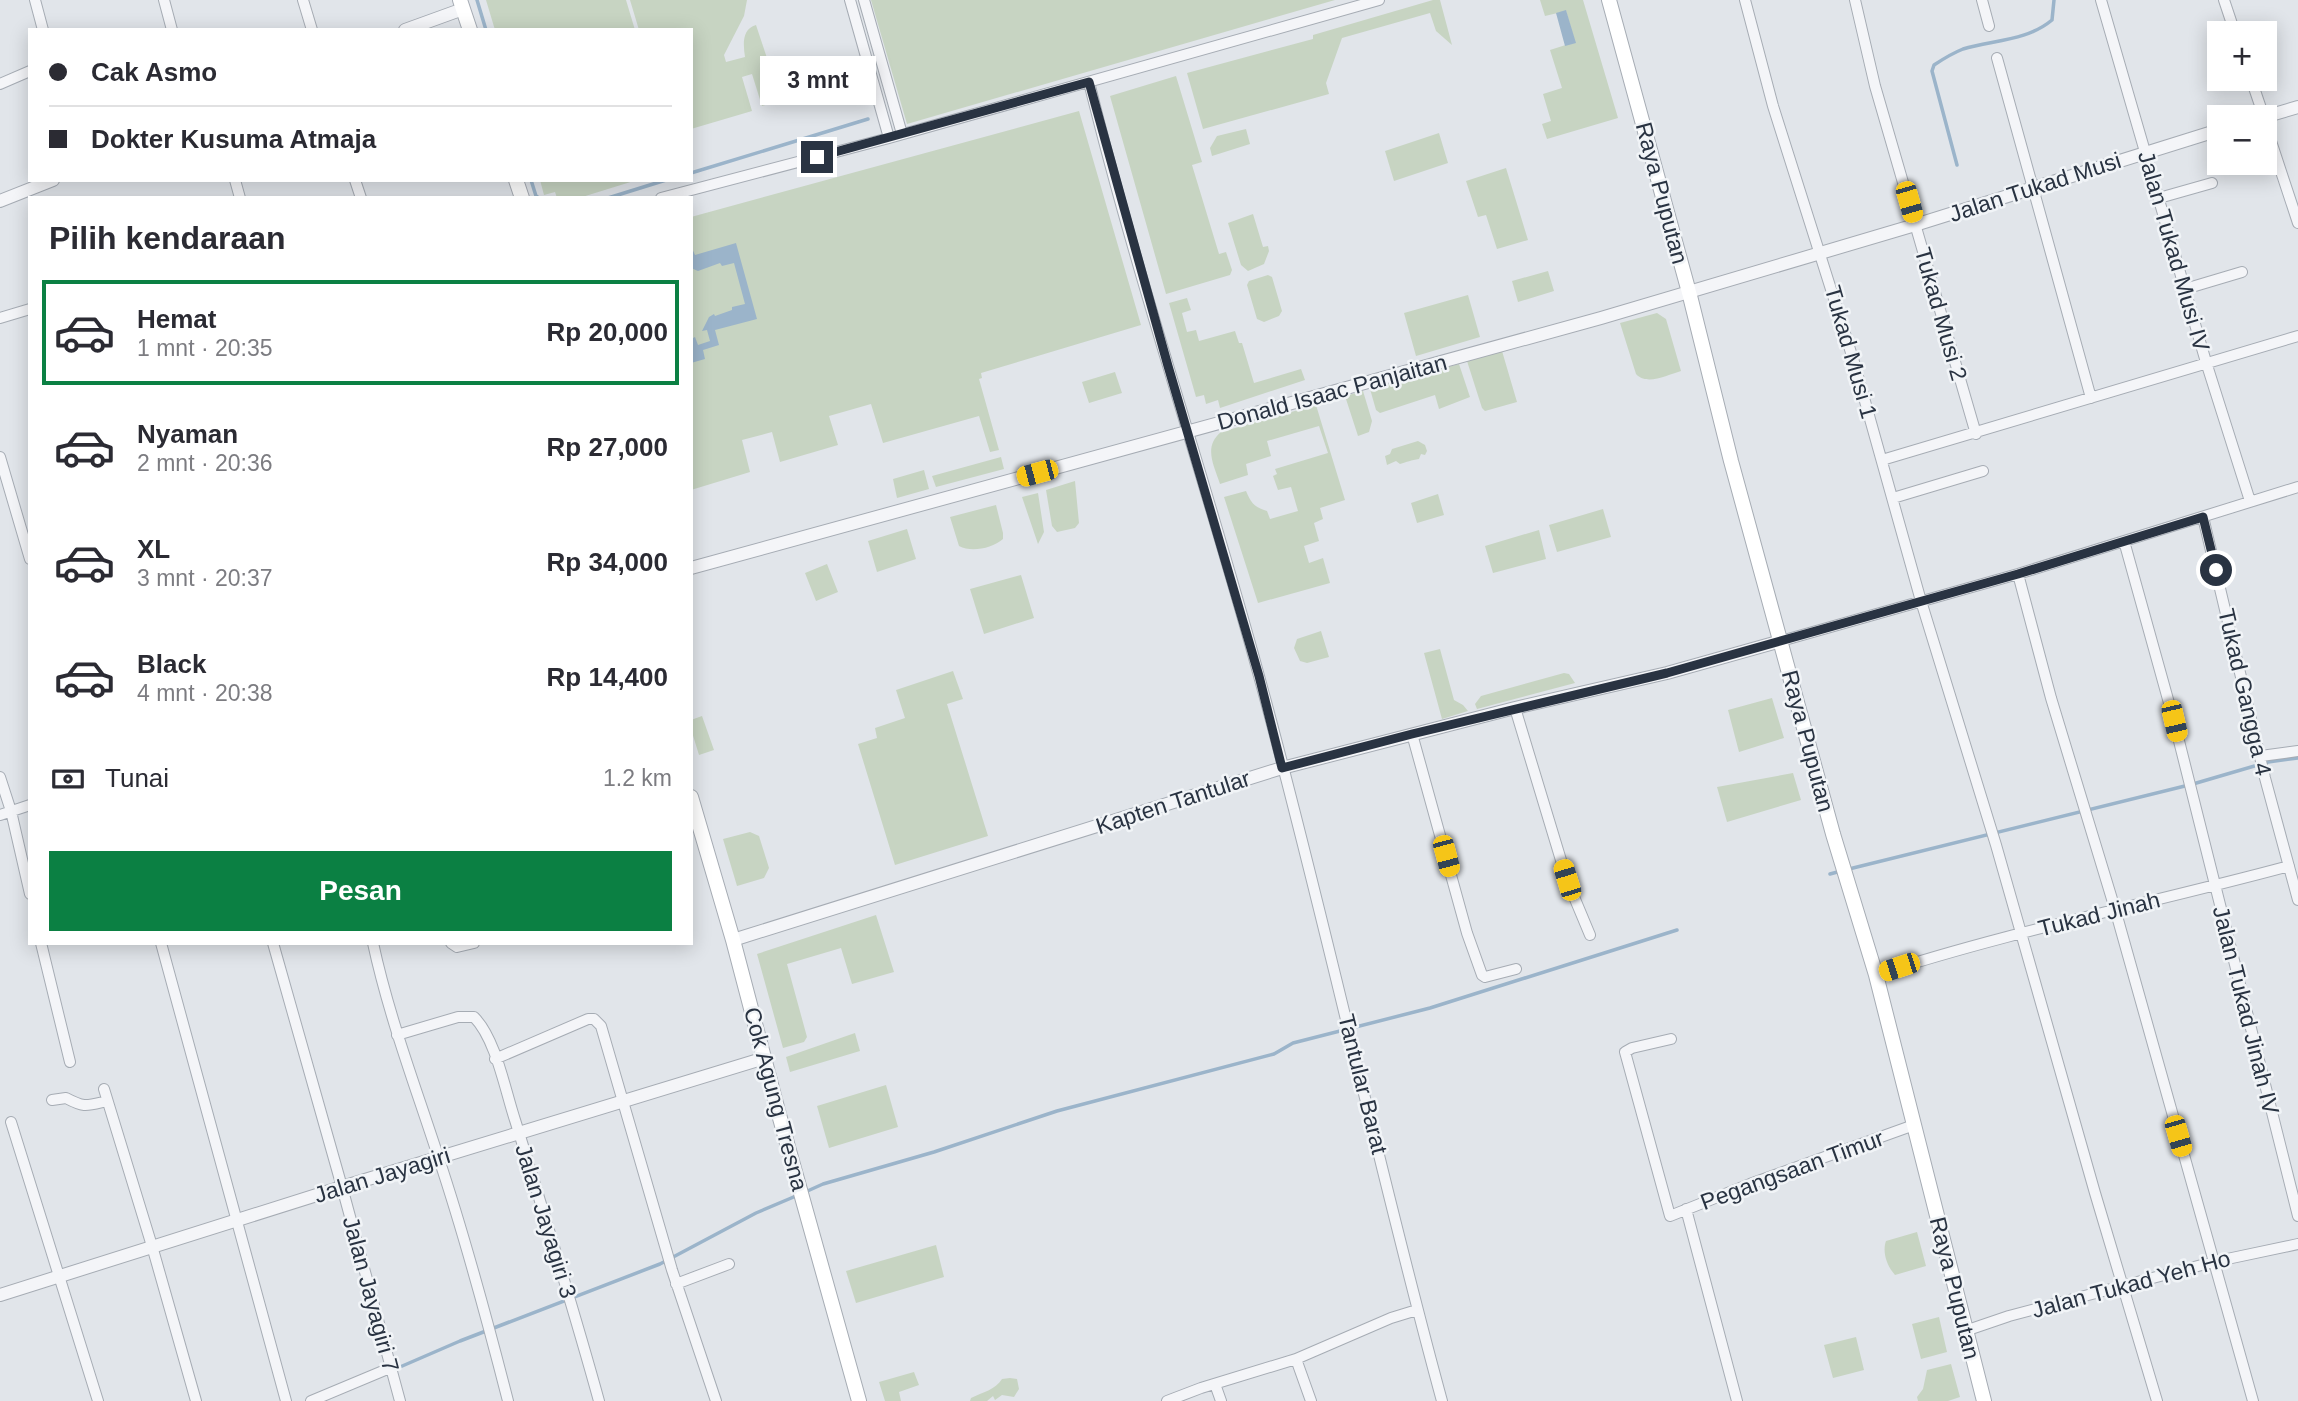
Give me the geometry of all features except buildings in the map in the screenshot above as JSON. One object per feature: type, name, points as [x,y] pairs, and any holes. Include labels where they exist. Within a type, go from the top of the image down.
[{"type":"main road","name":"Raya Puputan","points":[[1609,0],[1689,291],[1731,461],[1876,975],[1984,1401]]},
{"type":"main road","points":[[462,4],[469,28]]},
{"type":"main road","name":"Cok Agung Tresna","points":[[693,810],[697,836],[733,940],[859,1401]]},
{"type":"street","points":[[35,0],[42,28]]},
{"type":"street","points":[[164,0],[171,28]]},
{"type":"street","points":[[303,0],[311,28]]},
{"type":"street","points":[[850,0],[889,138]]},
{"type":"street","points":[[864,0],[902,134]]},
{"type":"street","points":[[669,196],[889,138],[1379,0]]},
{"type":"street","name":"Tukad Musi 1","points":[[1745,0],[1773,106],[1821,253],[2157,1401]]},
{"type":"street","name":"Tukad Musi 2","points":[[1855,0],[1871,74],[1976,434]]},
{"type":"street","points":[[1982,0],[1989,26]]},
{"type":"street","name":"Jalan Tukad Musi IV","points":[[2101,0],[2206,362],[2250,501]]},
{"type":"street","points":[[2224,0],[2231,21]]},
{"type":"street","points":[[409,28],[462,4]]},
{"type":"street","points":[[1997,58],[2091,398]]},
{"type":"street","points":[[0,84],[28,72]]},
{"type":"street","name":"Tantular Barat","points":[[1089,82],[1259,676],[1442,1401]]},
{"type":"street","points":[[2277,114],[2298,107]]},
{"type":"street","name":"Jalan Tukad Musi","points":[[1689,291],[1915,225],[2207,134]]},
{"type":"street","points":[[2277,158],[2298,223]]},
{"type":"street","points":[[0,201],[48,182]]},
{"type":"street","points":[[2159,198],[2212,183]]},
{"type":"street","points":[[2185,289],[2242,272]]},
{"type":"street","name":"Donald Isaac Panjaitan","points":[[693,567],[1601,318],[1689,291]]},
{"type":"street","points":[[0,318],[28,310]]},
{"type":"street","points":[[1882,460],[2298,336]]},
{"type":"street","points":[[0,457],[28,552]]},
{"type":"street","points":[[1893,498],[1983,471]]},
{"type":"street","points":[[1781,641],[2018,574],[2298,487]]},
{"type":"street","name":"Tukad Gangga 4","points":[[2203,517],[2265,778],[2289,866]]},
{"type":"street","name":"Jalan Tukad Jinah IV","points":[[2124,541],[2174,721],[2298,1216]]},
{"type":"street","points":[[2018,574],[2253,1401]]},
{"type":"street","name":"Kapten Tantular","points":[[733,940],[1282,768],[1413,739],[1515,708],[1667,673],[1781,641]]},
{"type":"street","points":[[1515,708],[1567,880],[1590,935]]},
{"type":"street","points":[[1413,739],[1467,933],[1482,975],[1485,977],[1516,969]]},
{"type":"street","points":[[2261,758],[2298,751]]},
{"type":"street","points":[[0,776],[6,813],[28,887]]},
{"type":"street","points":[[6,813],[28,806]]},
{"type":"street","points":[[2289,866],[2298,900]]},
{"type":"street","name":"Tukad Jinah","points":[[1876,975],[2115,909],[2289,866]]},
{"type":"street","points":[[41,945],[70,1062]]},
{"type":"street","points":[[162,945],[286,1401]]},
{"type":"street","name":"Jalan Jayagiri 7","points":[[274,945],[400,1401]]},
{"type":"street","points":[[373,945],[384,995],[439,1158],[485,1310],[509,1401]]},
{"type":"street","name":"Jalan Jayagiri 3","points":[[397,1035],[458,1017],[474,1017],[484,1032],[519,1133],[599,1401]]},
{"type":"street","points":[[495,1059],[588,1019],[594,1019],[601,1026],[676,1284],[716,1401]]},
{"type":"street","name":"Pegangsaan Timur","points":[[1671,1039],[1625,1052],[1670,1216],[1914,1125]]},
{"type":"street","name":"Jalan Jayagiri","points":[[0,1294],[765,1058]]},
{"type":"street","points":[[104,1089],[196,1401]]},
{"type":"street","points":[[52,1100],[66,1098],[76,1105],[85,1106],[107,1101]]},
{"type":"street","points":[[11,1122],[97,1401]]},
{"type":"street","points":[[1686,1209],[1737,1401]]},
{"type":"street","name":"Jalan Tukad Yeh Ho","points":[[1965,1331],[2008,1316],[2213,1262],[2298,1244]]},
{"type":"street","points":[[676,1284],[729,1264]]},
{"type":"street","points":[[1167,1401],[1296,1359],[1391,1318],[1418,1310]]},
{"type":"street","points":[[1296,1359],[1311,1401]]},
{"type":"street","points":[[311,1401],[390,1369]]},
{"type":"street","points":[[1215,1384],[1221,1401]]},
{"type":"green space","points":[[486,0],[626,0],[634,28],[494,28]]},
{"type":"green space","points":[[630,0],[747,0],[744,16],[724,55],[726,62],[745,57],[746,33],[756,25],[781,100],[762,106],[752,74],[742,77],[752,111],[693,128],[693,28],[638,28]]},
{"type":"green space","points":[[871,0],[1335,0],[907,124]]},
{"type":"green space","points":[[1440,0],[1452,45],[1436,31],[1430,13],[1342,38],[1326,83],[1329,94],[1203,129],[1187,73],[1313,39],[1313,35]]},
{"type":"green space","points":[[1540,0],[1583,0],[1618,118],[1547,139],[1542,124],[1551,121],[1543,94],[1562,88],[1550,50],[1575,42],[1566,11],[1545,16]]},
{"type":"green space","points":[[1176,76],[1202,162],[1192,165],[1219,254],[1226,252],[1232,270],[1230,275],[1166,294],[1110,96]]},
{"type":"green space","points":[[1079,111],[1141,325],[981,373],[982,378],[979,379],[999,450],[990,452],[979,416],[883,443],[871,404],[829,416],[838,445],[780,462],[772,432],[742,440],[750,472],[693,489],[693,216]]},
{"type":"green space","points":[[1246,129],[1250,144],[1212,156],[1210,148],[1217,136]]},
{"type":"green space","points":[[1439,133],[1448,163],[1394,181],[1385,151]]},
{"type":"green space","points":[[1506,168],[1528,240],[1497,249],[1486,215],[1478,217],[1466,181]]},
{"type":"green space","points":[[541,182],[631,182],[585,196],[556,196],[555,192],[544,195]]},
{"type":"green space","points":[[1253,214],[1263,247],[1268,246],[1269,251],[1264,264],[1248,271],[1241,265],[1228,223]]},
{"type":"green space","points":[[1548,271],[1554,291],[1518,302],[1512,281]]},
{"type":"green space","points":[[1268,275],[1272,277],[1282,311],[1279,316],[1264,322],[1257,319],[1247,285],[1249,281]]},
{"type":"green space","points":[[1468,295],[1480,337],[1416,356],[1404,313]]},
{"type":"green space","points":[[1187,298],[1191,310],[1182,313],[1187,332],[1196,330],[1199,341],[1235,331],[1239,343],[1242,343],[1254,383],[1301,369],[1305,380],[1220,408],[1218,400],[1206,404],[1204,395],[1196,397],[1169,303]]},
{"type":"green space","points":[[1657,313],[1666,319],[1681,371],[1657,379],[1646,379],[1636,374],[1620,323]]},
{"type":"green space","points":[[1502,351],[1517,402],[1485,411],[1467,361]]},
{"type":"green space","points":[[1459,364],[1470,397],[1439,409],[1435,395],[1380,413],[1376,410],[1370,389]]},
{"type":"green space","points":[[1115,372],[1122,393],[1089,403],[1082,382]]},
{"type":"green space","points":[[1363,391],[1372,421],[1369,432],[1358,436],[1345,396]]},
{"type":"green space","points":[[1316,405],[1345,500],[1320,508],[1323,519],[1314,523],[1319,541],[1304,546],[1309,563],[1323,558],[1330,583],[1258,603],[1224,497],[1246,491],[1254,504],[1267,511],[1270,519],[1298,511],[1291,487],[1278,490],[1273,476],[1277,474],[1275,469],[1328,453],[1319,426],[1267,441],[1271,456],[1246,464],[1248,475],[1220,484],[1211,456],[1212,444],[1221,432]]},
{"type":"green space","points":[[1418,441],[1425,445],[1425,455],[1421,454],[1419,459],[1400,464],[1396,461],[1387,465],[1385,456],[1390,454],[1392,449]]},
{"type":"green space","points":[[1001,457],[1004,469],[936,487],[932,476]]},
{"type":"green space","points":[[924,470],[929,489],[897,498],[893,479]]},
{"type":"green space","points":[[1075,481],[1079,523],[1075,528],[1057,532],[1052,526],[1046,490]]},
{"type":"green space","points":[[1038,493],[1044,532],[1038,544],[1022,497]]},
{"type":"green space","points":[[1438,494],[1444,515],[1417,523],[1411,503]]},
{"type":"green space","points":[[996,505],[1003,539],[982,548],[959,546],[950,517]]},
{"type":"green space","points":[[1603,509],[1611,537],[1557,552],[1549,525]]},
{"type":"green space","points":[[907,529],[916,559],[877,572],[868,541]]},
{"type":"green space","points":[[1539,530],[1546,559],[1493,573],[1485,546]]},
{"type":"green space","points":[[827,564],[838,592],[816,601],[805,573]]},
{"type":"green space","points":[[1021,575],[1034,618],[984,634],[970,589]]},
{"type":"green space","points":[[1321,631],[1329,657],[1307,663],[1300,661],[1294,648],[1297,639]]},
{"type":"green space","points":[[1440,649],[1454,700],[1468,711],[1442,719],[1424,653]]},
{"type":"green space","points":[[953,671],[963,699],[947,704],[988,836],[895,865],[858,744],[877,738],[875,728],[905,718],[896,690]]},
{"type":"green space","points":[[1564,673],[1569,674],[1575,683],[1477,709],[1475,704],[1481,696]]},
{"type":"green space","points":[[1772,698],[1784,738],[1739,752],[1728,710]]},
{"type":"green space","points":[[702,716],[714,750],[699,755],[693,736],[693,719]]},
{"type":"green space","points":[[1793,773],[1801,800],[1727,822],[1717,787]]},
{"type":"green space","points":[[750,832],[759,836],[769,868],[764,878],[737,886],[723,839]]},
{"type":"green space","points":[[876,915],[894,972],[852,984],[841,948],[787,964],[807,1037],[804,1042],[783,1048],[757,954]]},
{"type":"green space","points":[[855,1033],[860,1051],[790,1072],[786,1057]]},
{"type":"green space","points":[[886,1085],[898,1127],[829,1148],[817,1106]]},
{"type":"green space","points":[[1917,1232],[1926,1266],[1895,1275],[1886,1259],[1886,1241]]},
{"type":"green space","points":[[936,1245],[944,1277],[856,1303],[846,1271]]},
{"type":"green space","points":[[1939,1317],[1947,1352],[1921,1359],[1912,1324]]},
{"type":"green space","points":[[1856,1337],[1864,1370],[1833,1378],[1824,1345]]},
{"type":"green space","points":[[1951,1364],[1960,1397],[1948,1401],[1918,1401],[1927,1370]]},
{"type":"green space","points":[[914,1372],[919,1385],[899,1392],[901,1401],[885,1401],[879,1382]]},
{"type":"green space","points":[[1002,1379],[1017,1379],[1019,1389],[1014,1397],[1002,1395],[995,1400],[993,1396],[987,1401],[970,1401]]},
{"type":"water","points":[[1566,10],[1576,43],[1565,46],[1556,13]]},
{"type":"water","points":[[736,243],[757,319],[715,330],[719,345],[703,350],[705,359],[693,362],[693,338],[695,337],[698,345],[710,341],[707,330],[702,331],[709,317],[745,304],[734,263],[722,266],[720,263],[698,271],[693,269],[693,250],[695,255]]},
{"type":"waterway","points":[[477,0],[485,28]]},
{"type":"waterway","points":[[1957,165],[1932,71],[1934,65],[1963,49],[2021,36],[2042,27],[2052,20],[2054,0]]},
{"type":"waterway","points":[[693,172],[868,119]]},
{"type":"waterway","points":[[532,182],[536,196]]},
{"type":"waterway","points":[[614,196],[660,182]]},
{"type":"waterway","points":[[1849,869],[2193,784],[2268,762],[2298,758]]},
{"type":"waterway","points":[[1830,874],[1841,871]]},
{"type":"waterway","points":[[803,1193],[823,1184],[934,1152],[1057,1111],[1274,1054],[1293,1043],[1430,1008],[1677,930]]},
{"type":"waterway","points":[[393,1370],[460,1341],[660,1264],[756,1213],[796,1196]]},
{"type":"route","points":[[817,157],[1089,82],[1168,366],[1259,676],[1282,768],[1515,708],[1667,673],[2018,574],[2203,517],[2216,570]]}]
